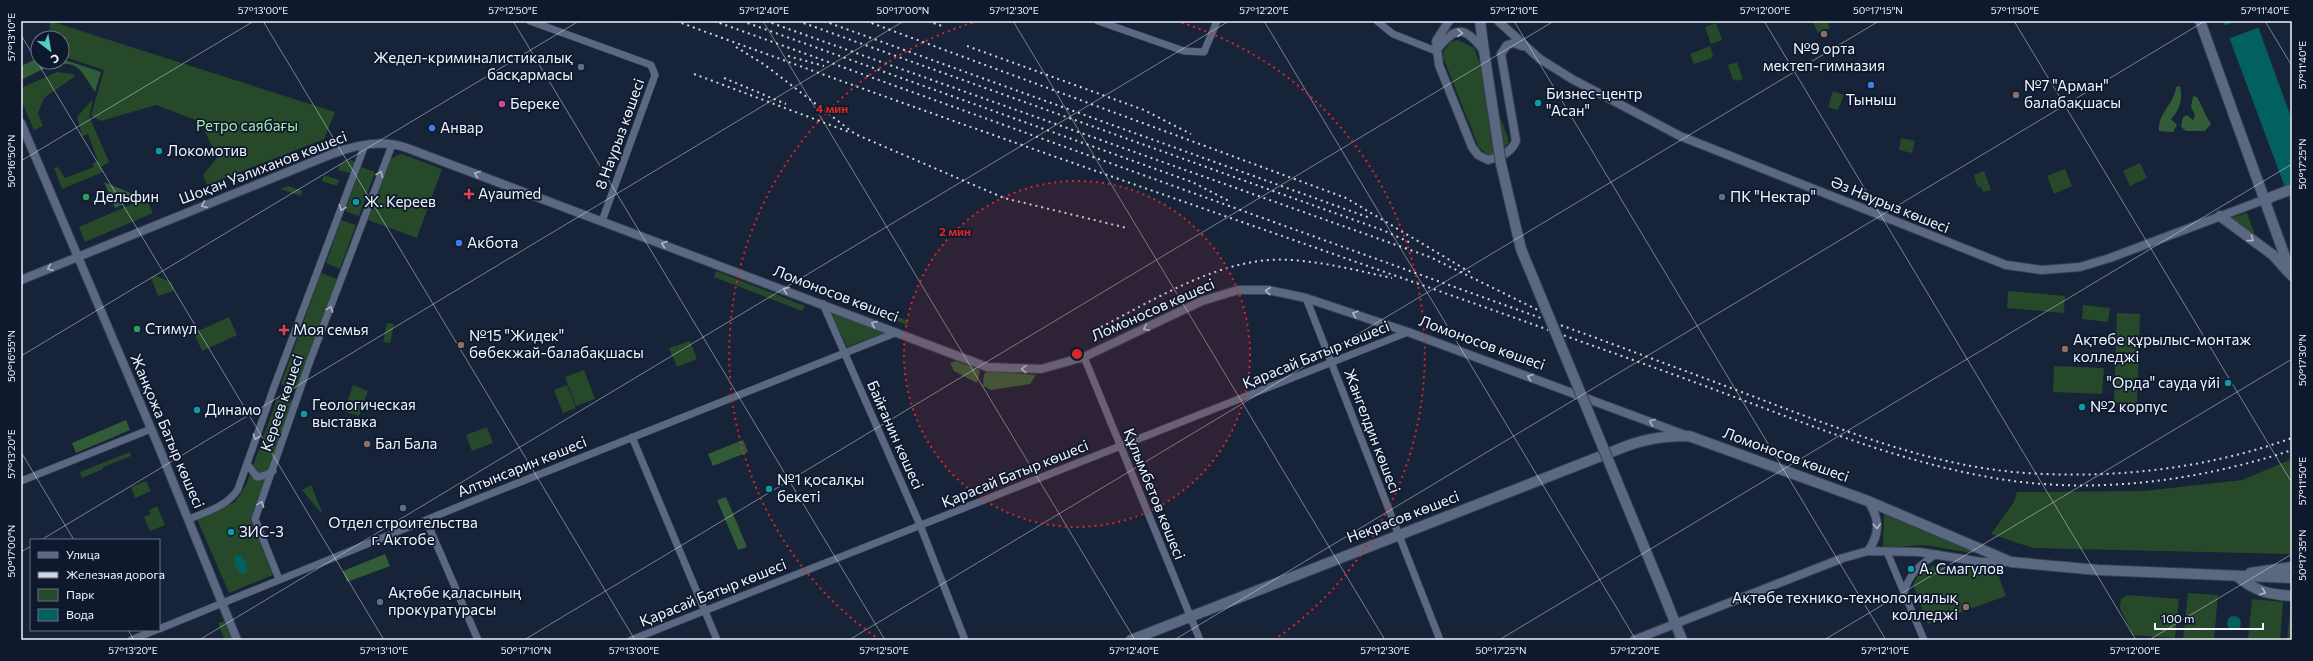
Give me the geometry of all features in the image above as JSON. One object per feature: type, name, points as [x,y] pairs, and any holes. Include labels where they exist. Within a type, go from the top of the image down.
[{"type":"main road","points":[[1480,21],[1501,164],[1521,249],[1682,640]]},
{"type":"main road","points":[[2200,21],[2266,199],[2292,276]]},
{"type":"main road","points":[[2266,199],[2287,191]]},
{"type":"main road","points":[[2220,216],[2273,255],[2292,276]]},
{"type":"main road","name":"Некрасов көшесі","points":[[1130,640],[1641,440],[1660,436],[1689,436]]},
{"type":"main road","name":"Ломоносов көшесі","points":[[1689,436],[1868,501],[2011,562],[2056,567],[2238,577],[2292,578]]},
{"type":"main road","points":[[2238,577],[2252,572],[2292,567]]},
{"type":"main road","points":[[2238,577],[2259,591],[2269,594],[2292,596]]},
{"type":"street","name":"8 Наурыз көшесі","points":[[530,21],[651,66],[654,70],[655,76],[602,221]]},
{"type":"street","points":[[1098,21],[1184,51],[1204,52],[1217,21]]},
{"type":"street","points":[[1377,21],[1393,34],[1436,51]]},
{"type":"street","points":[[1448,21],[1436,40],[1436,51],[1439,65],[1472,147],[1478,155],[1488,160],[1502,156],[1512,150],[1516,141],[1501,54],[1506,45],[1514,43],[1523,46]]},
{"type":"street","name":"Әз Наурыз көшесі","points":[[1498,21],[1523,46],[1572,79],[1680,136],[2006,265],[2042,270],[2080,267],[2110,258],[2266,199]]},
{"type":"street","points":[[1436,51],[1448,35],[1461,32],[1471,37],[1484,51]]},
{"type":"street","name":"Жанқожа Батыр көшесі","points":[[21,123],[189,519],[237,640]]},
{"type":"street","name":"Шоқан Уәлиханов көшесі","points":[[21,280],[332,154],[365,145],[392,145],[407,148]]},
{"type":"street","name":"Кереев көшесі","points":[[189,519],[221,505],[234,496],[365,145]]},
{"type":"street","name":"Кереев көшесі","points":[[279,579],[255,522],[310,361],[392,145]]},
{"type":"street","name":"Ломоносов көшесі","points":[[407,148],[987,367],[1041,370],[1084,357],[1202,301],[1238,290],[1268,290],[1306,298],[1408,332],[1689,436]]},
{"type":"street","name":"Жангелдин көшесі","points":[[1306,298],[1440,640]]},
{"type":"street","name":"Байғанин көшесі","points":[[823,304],[920,525],[965,640]]},
{"type":"street","name":"Қарасай Батыр көшесі","points":[[631,640],[1408,332]]},
{"type":"street","name":"Алтынсарин көшесі","points":[[160,629],[632,437],[895,333]]},
{"type":"street","name":"Құлымбетов көшесі","points":[[1084,357],[1200,640]]},
{"type":"street","points":[[21,481],[151,429]]},
{"type":"street","points":[[632,437],[717,640]]},
{"type":"street","points":[[247,464],[257,477],[266,475],[273,470]]},
{"type":"street","points":[[1868,501],[1875,514],[1878,531],[1876,539],[1868,551]]},
{"type":"street","points":[[426,520],[478,640]]},
{"type":"street","points":[[1634,640],[1843,558],[1868,551],[1937,554],[1982,562],[2011,562]]},
{"type":"street","points":[[1887,552],[1924,640]]},
{"type":"street","points":[[1904,592],[1912,573],[1918,566],[1937,554]]},
{"type":"street","points":[[132,640],[154,631]]},
{"type":"green space","name":"Ретро саябағы","points":[[50,21],[335,112],[324,139],[207,185],[203,175],[217,158],[201,122],[156,105],[101,121],[91,116],[104,70],[70,59],[70,30],[49,30]]},
{"type":"green space","points":[[1827,21],[1830,28],[1818,33],[1813,22]]},
{"type":"green space","points":[[1716,23],[1722,40],[1711,44],[1705,27]]},
{"type":"green space","points":[[1458,40],[1474,48],[1508,138],[1508,144],[1498,153],[1489,155],[1479,148],[1443,57],[1444,51],[1450,42]]},
{"type":"green space","points":[[1710,46],[1713,55],[1712,58],[1694,64],[1690,54]]},
{"type":"green space","points":[[1737,62],[1743,79],[1737,81],[1736,79],[1733,80],[1728,65]]},
{"type":"green space","points":[[57,72],[73,74],[75,76],[44,98],[38,113],[43,126],[34,130],[21,100],[21,88]]},
{"type":"green space","points":[[1833,91],[1844,95],[1838,110],[1828,107]]},
{"type":"green space","points":[[91,101],[93,101],[89,116],[109,162],[101,167],[103,172],[62,189],[54,168],[58,167],[65,178],[94,167],[93,163],[98,161],[88,134],[82,136],[77,117]]},
{"type":"green space","points":[[1901,138],[1915,141],[1912,153],[1899,150]]},
{"type":"green space","points":[[402,154],[442,169],[417,238],[368,220],[390,160],[397,155]]},
{"type":"green space","points":[[352,160],[355,164],[352,174],[338,170],[340,164]]},
{"type":"green space","points":[[2140,163],[2147,178],[2130,186],[2123,171]]},
{"type":"green space","points":[[361,167],[375,172],[359,216],[345,211]]},
{"type":"green space","points":[[2065,169],[2072,186],[2054,194],[2047,176]]},
{"type":"green space","points":[[1984,171],[1991,190],[1983,192],[1981,187],[1978,188],[1974,175]]},
{"type":"green space","points":[[324,175],[339,180],[337,186],[322,181]]},
{"type":"green space","points":[[288,186],[303,191],[301,196],[280,189]]},
{"type":"green space","points":[[146,198],[153,213],[85,242],[79,227]]},
{"type":"green space","points":[[2247,213],[2256,238],[2227,219]]},
{"type":"green space","points":[[341,220],[356,225],[340,269],[326,263]]},
{"type":"green space","points":[[716,271],[805,306],[802,311],[714,277]]},
{"type":"green space","points":[[321,273],[337,279],[296,390],[281,384]]},
{"type":"green space","points":[[157,276],[172,283],[173,291],[158,296],[151,277]]},
{"type":"green space","points":[[2008,291],[2065,296],[2064,313],[2007,308]]},
{"type":"green space","points":[[856,301],[908,321],[907,325],[855,305]]},
{"type":"green space","points":[[2083,305],[2110,308],[2108,322],[2082,319]]},
{"type":"green space","points":[[831,313],[885,333],[847,347]]},
{"type":"green space","points":[[2117,313],[2140,314],[2137,403],[2114,403]]},
{"type":"green space","points":[[229,317],[237,335],[202,351],[194,333]]},
{"type":"green space","points":[[387,323],[394,324],[390,343],[383,342]]},
{"type":"green space","points":[[690,341],[697,359],[677,367],[669,348]]},
{"type":"green space","points":[[2054,366],[2104,368],[2102,394],[2053,392]]},
{"type":"green space","points":[[584,370],[595,399],[576,406],[565,377]]},
{"type":"green space","points":[[353,385],[368,391],[359,416],[344,411]]},
{"type":"green space","points":[[567,385],[576,408],[563,413],[554,390]]},
{"type":"green space","points":[[278,396],[293,401],[251,519],[273,575],[229,593],[197,519],[235,502],[246,485]]},
{"type":"green space","points":[[487,427],[493,443],[472,451],[466,435]]},
{"type":"green space","points":[[130,452],[131,456],[103,467],[103,469],[82,478],[80,472]]},
{"type":"green space","points":[[2292,459],[2292,554],[2033,548],[1991,534],[2014,502],[2017,492],[2144,491],[2242,480]]},
{"type":"green space","points":[[146,481],[151,491],[135,498],[131,487]]},
{"type":"green space","points":[[311,485],[322,512],[321,513],[302,490]]},
{"type":"green space","points":[[157,506],[165,525],[150,531],[144,517],[151,514],[149,510]]},
{"type":"green space","points":[[1884,514],[1991,556],[1924,545],[1883,548]]},
{"type":"green space","name":"Ақтөбе технико-технологиялық колледжі","points":[[1933,566],[1997,571],[2006,596],[1928,624],[1913,585],[1919,573]]},
{"type":"green space","points":[[2188,593],[2218,595],[2214,640],[2183,640]]},
{"type":"green space","points":[[2127,595],[2179,599],[2175,638],[2133,635],[2120,608],[2121,599]]},
{"type":"green space","points":[[2252,599],[2283,602],[2280,640],[2248,640]]},
{"type":"green space","points":[[2291,603],[2292,640],[2287,640]]},
{"type":"green space","points":[[224,621],[232,640],[225,640],[218,623]]},
{"type":"shaded area","points":[[30,62],[30,70],[42,70],[21,80],[21,66]]},
{"type":"shaded area","points":[[70,62],[101,72],[95,92],[79,69],[70,65]]},
{"type":"shaded area","points":[[2180,86],[2180,104],[2177,112],[2171,119],[2177,125],[2173,132],[2159,131],[2159,125],[2163,114],[2173,98],[2176,87]]},
{"type":"shaded area","points":[[2193,96],[2197,97],[2211,124],[2205,131],[2186,131],[2181,127],[2183,117],[2187,115],[2193,120],[2195,115],[2191,107]]},
{"type":"shaded area","points":[[104,182],[140,197],[115,208]]},
{"type":"shaded area","points":[[955,361],[980,371],[977,383],[954,371],[950,363]]},
{"type":"shaded area","points":[[988,371],[1036,375],[1030,384],[991,390],[983,386],[984,374]]},
{"type":"shaded area","points":[[126,420],[130,430],[76,453],[72,443]]},
{"type":"shaded area","points":[[743,440],[748,452],[713,466],[708,454]]},
{"type":"shaded area","points":[[726,497],[747,547],[738,550],[717,500]]},
{"type":"shaded area","points":[[385,554],[390,566],[347,582],[343,571]]},
{"type":"water","points":[[2223,21],[2256,21],[2292,120],[2292,206]]},
{"type":"water","points":[[239,554],[246,562],[247,572],[242,575],[235,566],[234,556]]},
{"type":"water","points":[[2231,616],[2237,616],[2241,620],[2241,626],[2237,630],[2231,630],[2227,626],[2227,620]]},
{"type":"pier","points":[[2237,21],[2258,21],[2260,27],[2228,39],[2223,26]]},
{"type":"railway","points":[[676,21],[992,135],[1521,320],[1865,445],[1935,465],[2006,480],[2042,484],[2115,485],[2151,482],[2223,469],[2292,450]]},
{"type":"railway","points":[[714,21],[1577,331],[1838,428],[1924,455],[1983,468],[2013,472],[2084,475],[2154,470],[2189,465],[2224,458],[2292,438]]},
{"type":"railway","points":[[742,21],[1192,182],[1231,202]]},
{"type":"railway","points":[[766,21],[1430,257],[1548,315]]},
{"type":"railway","points":[[798,21],[1385,231],[1411,243]]},
{"type":"railway","points":[[824,21],[1370,218]]},
{"type":"railway","points":[[866,21],[1346,198],[1473,274]]},
{"type":"railway","points":[[928,21],[942,26]]},
{"type":"railway","points":[[967,46],[1144,110],[1191,134]]},
{"type":"railway","points":[[736,47],[765,65],[855,134],[1004,198],[1127,228]]},
{"type":"railway","points":[[788,56],[824,66]]},
{"type":"railway","points":[[694,74],[849,132]]},
{"type":"railway","points":[[724,78],[786,104]]},
{"type":"railway","points":[[1101,327],[1193,281],[1217,271],[1241,264],[1266,260],[1304,261],[1342,267],[1392,278]]},
{"type":"place","name":"№9 орта мектеп-гимназия","points":[[1824,34]]},
{"type":"place","name":"Жедел-криминалистикалық басқармасы","points":[[581,67]]},
{"type":"place","name":"Тыныш","points":[[1871,85]]},
{"type":"place","name":"№7 \"Арман\" балабақшасы","points":[[2016,95]]},
{"type":"place","name":"Бизнес-центр \"Асан\"","points":[[1538,103]]},
{"type":"place","name":"Береке","points":[[502,104]]},
{"type":"place","name":"Анвар","points":[[432,128]]},
{"type":"place","name":"Локомотив","points":[[159,151]]},
{"type":"place","name":"Ayaumed","points":[[469,194]]},
{"type":"place","name":"Дельфин","points":[[86,197]]},
{"type":"place","name":"ПК \"Нектар\"","points":[[1722,197]]},
{"type":"place","name":"Ж. Кереев","points":[[356,202]]},
{"type":"place","name":"Акбота","points":[[459,243]]},
{"type":"place","name":"Стимул","points":[[137,329]]},
{"type":"place","name":"Моя семья","points":[[284,330]]},
{"type":"place","name":"№15 \"Жидек\" бөбекжай-балабақшасы","points":[[461,345]]},
{"type":"place","name":"Ақтөбе құрылыс-монтаж колледжі","points":[[2065,349]]},
{"type":"place","name":"\"Орда\" сауда үйі","points":[[2228,383]]},
{"type":"place","name":"№2 корпус","points":[[2082,407]]},
{"type":"place","name":"Динамо","points":[[197,410]]},
{"type":"place","name":"Геологическая выставка","points":[[304,414]]},
{"type":"place","name":"Бал Бала","points":[[367,444]]},
{"type":"place","name":"№1 қосалқы бекеті","points":[[769,489]]},
{"type":"place","name":"Отдел строительства г. Актобе","points":[[403,508]]},
{"type":"place","name":"ЗИС-3","points":[[231,532]]},
{"type":"place","name":"А. Смагулов","points":[[1911,569]]},
{"type":"place","name":"Ақтөбе қаласының прокуратурасы","points":[[380,602]]},
{"type":"place","name":"Ақтөбе технико-технологиялық колледжі","points":[[1966,607]]}]
